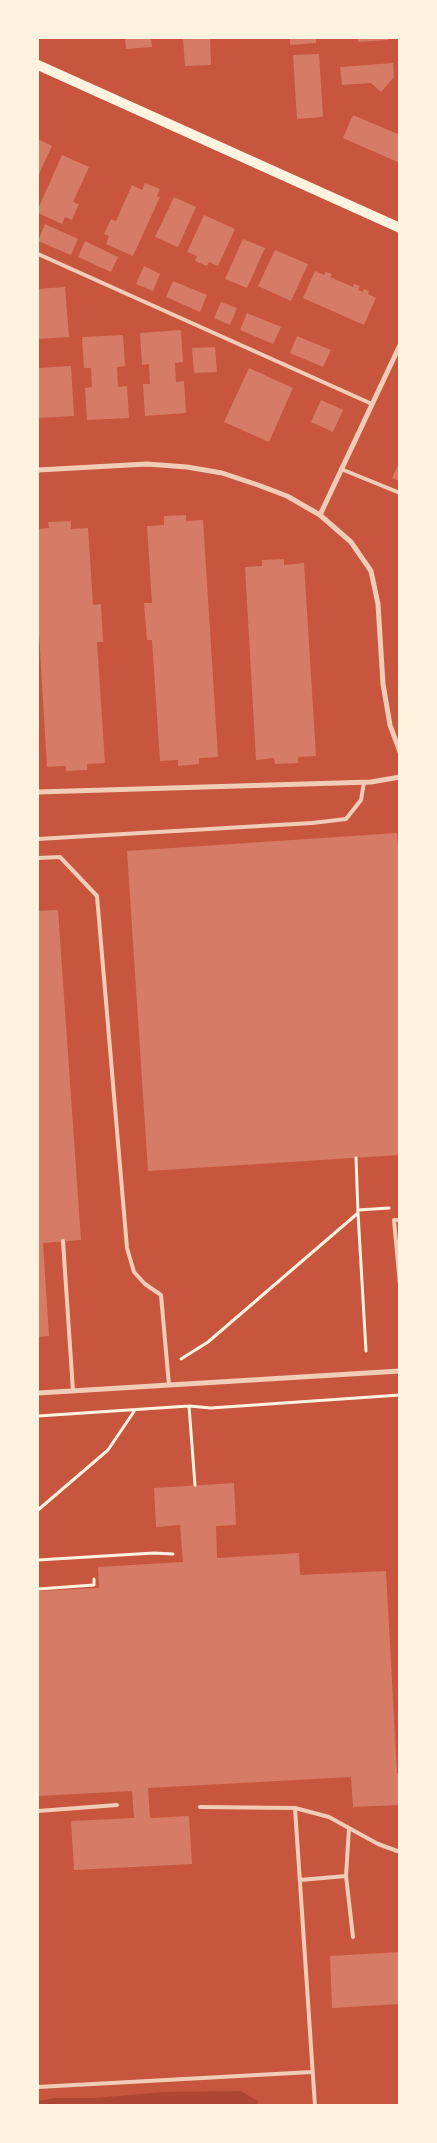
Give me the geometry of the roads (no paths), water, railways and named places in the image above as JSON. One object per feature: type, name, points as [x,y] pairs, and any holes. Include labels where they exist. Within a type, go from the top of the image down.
[{"type":"main road","points":[[38,65],[400,228]]},
{"type":"street","points":[[320,514],[400,345]]},
{"type":"street","points":[[38,470],[147,464],[187,467],[222,473],[287,496],[320,514],[351,542],[371,571],[378,604],[383,684],[390,726],[400,752]]},
{"type":"street","points":[[38,792],[364,782],[400,777]]},
{"type":"street","points":[[38,1393],[400,1371]]},
{"type":"lane","points":[[38,254],[372,404]]},
{"type":"lane","points":[[341,469],[400,493]]},
{"type":"lane","points":[[38,839],[312,823],[346,819],[361,800],[364,782]]},
{"type":"lane","points":[[38,858],[60,857],[97,896],[127,1248],[134,1272],[145,1284],[162,1295],[169,1385]]},
{"type":"lane","points":[[400,1220],[394,1220],[400,1285]]},
{"type":"lane","points":[[63,1241],[73,1391]]},
{"type":"lane","points":[[38,1811],[117,1805]]},
{"type":"lane","points":[[200,1806],[295,1808],[329,1817],[378,1844],[400,1852]]},
{"type":"lane","points":[[295,1808],[315,2106]]},
{"type":"lane","points":[[349,1828],[346,1876],[353,1937]]},
{"type":"lane","points":[[300,1880],[346,1876]]},
{"type":"lane","points":[[38,2087],[312,2072]]}]
